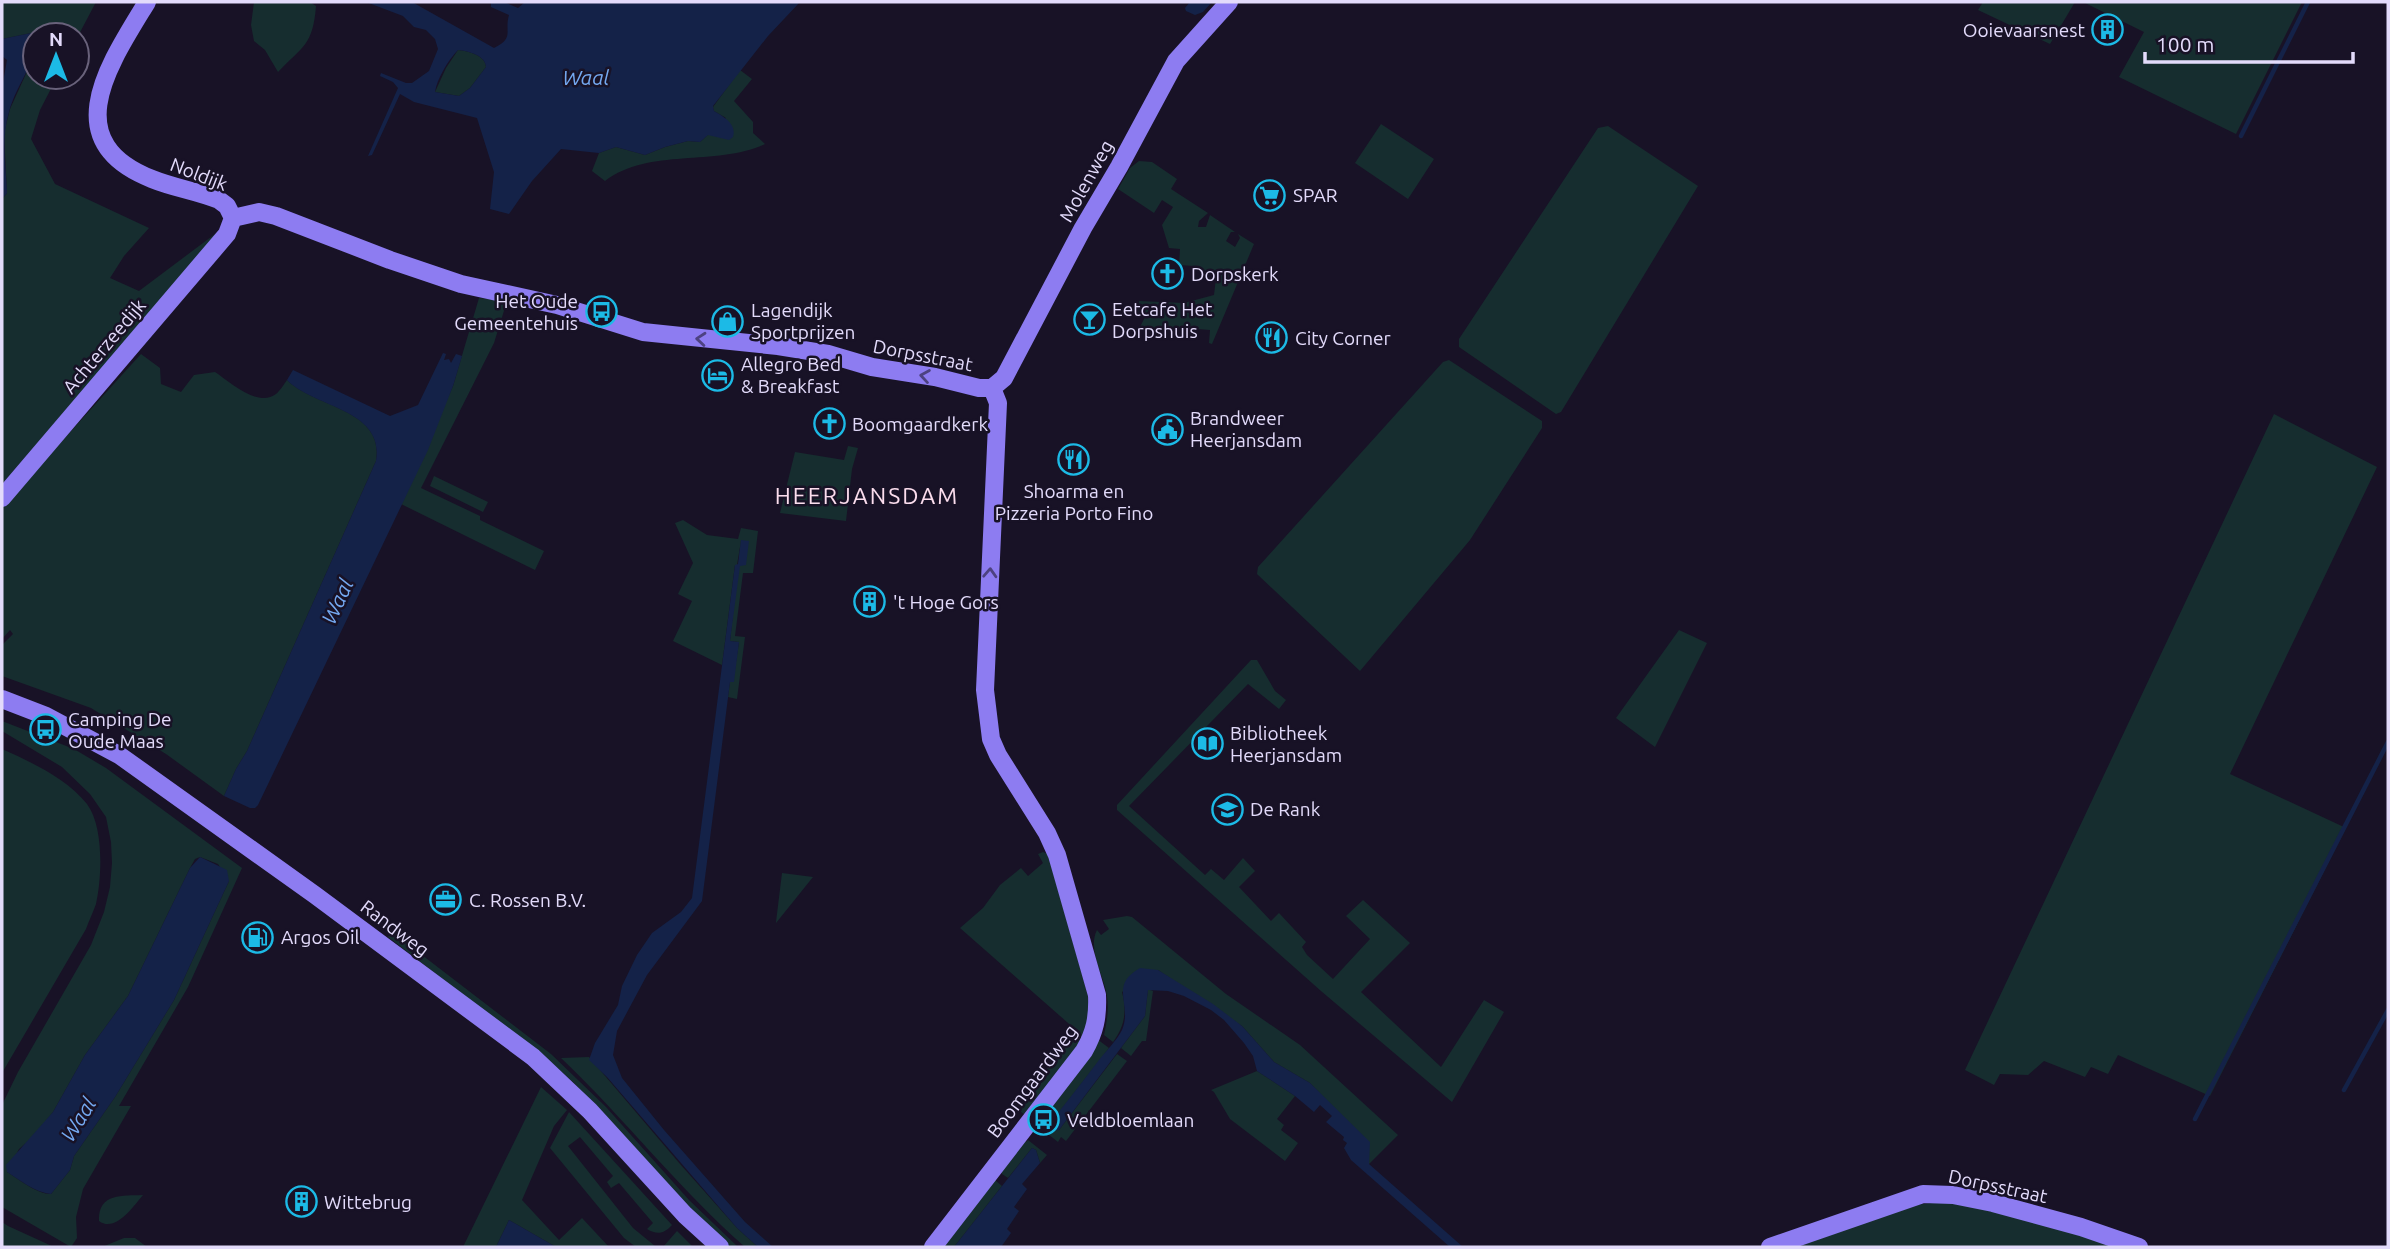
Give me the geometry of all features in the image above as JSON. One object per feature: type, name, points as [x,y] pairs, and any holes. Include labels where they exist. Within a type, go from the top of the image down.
[{"type":"main road","name":"Noldijk","points":[[147,2],[126,36],[100,93],[96,110],[102,140],[128,167],[152,179],[219,200],[227,206],[233,218],[259,212],[276,216],[390,260],[474,287]]},
{"type":"main road","name":"Molenweg","points":[[992,388],[1004,378],[1176,61],[1229,2]]},
{"type":"main road","name":"Achterzeedijk","points":[[2,498],[227,234],[233,218]]},
{"type":"main road","name":"Dorpsstraat","points":[[474,287],[557,305],[643,332],[828,354],[872,367],[935,377],[979,388],[992,388],[998,403],[985,690],[987,714],[994,747],[1057,855],[1076,920]]},
{"type":"main road","name":"Randweg","points":[[2,699],[46,716],[119,755],[533,1057],[590,1111],[685,1214],[720,1247]]},
{"type":"main road","name":"Boomgaardweg","points":[[933,1247],[1084,1051],[1094,1034],[1098,1017],[1097,995],[1076,920]]},
{"type":"main road","name":"Dorpsstraat","points":[[1770,1247],[1923,1194],[1952,1195],[1993,1203],[2081,1227],[2139,1247]]},
{"type":"green space","points":[[2,2],[96,2],[86,21],[21,21],[21,35],[2,39]]},
{"type":"green space","points":[[254,2],[310,2],[316,6],[315,19],[305,44],[278,72],[265,50],[254,41],[251,25]]},
{"type":"green space","points":[[1983,2],[2075,2],[2050,44],[1978,10]]},
{"type":"green space","points":[[2083,2],[2302,2],[2236,134],[2119,77],[2144,32]]},
{"type":"green space","points":[[458,50],[480,57],[486,67],[470,88],[459,96],[435,92],[446,68]]},
{"type":"green space","points":[[740,70],[752,79],[734,101],[753,122],[753,133],[765,144],[726,155],[642,164],[605,181],[592,171],[599,153],[616,147],[645,155],[688,141],[700,142],[726,118],[714,111],[713,107]]},
{"type":"green space","points":[[21,85],[21,91],[50,91],[40,110],[31,139],[55,184],[149,228],[124,256],[110,278],[139,291],[223,228],[2,484],[2,199],[7,193],[4,133],[10,109]]},
{"type":"green space","points":[[1381,124],[1434,159],[1408,199],[1355,163]]},
{"type":"green space","points":[[1608,126],[1698,186],[1561,412],[1556,414],[1459,347],[1459,339],[1598,128]]},
{"type":"green space","points":[[1139,161],[1152,162],[1177,179],[1171,189],[1208,213],[1199,221],[1198,227],[1206,227],[1210,215],[1235,232],[1231,232],[1226,241],[1235,247],[1240,238],[1238,234],[1254,244],[1212,344],[1209,343],[1210,330],[1198,329],[1196,337],[1138,331],[1145,317],[1138,312],[1139,301],[1184,303],[1214,295],[1216,278],[1194,266],[1179,265],[1180,249],[1169,248],[1162,225],[1173,207],[1162,200],[1154,213],[1118,189],[1130,168]]},
{"type":"green space","points":[[479,298],[507,301],[494,343],[421,488],[544,551],[535,570],[401,504],[453,386]]},
{"type":"green space","points":[[141,354],[160,368],[161,384],[181,392],[194,375],[215,372],[244,392],[261,398],[276,394],[287,380],[359,420],[370,430],[376,444],[376,461],[247,751],[224,796],[166,754],[91,708],[2,676],[2,645],[13,634],[10,630],[2,639],[2,507]]},
{"type":"green space","points":[[1449,360],[1542,421],[1542,428],[1470,540],[1360,671],[1257,574],[1258,567],[1443,362]]},
{"type":"green space","points":[[2274,414],[2377,467],[2230,774],[2346,828],[2210,1096],[2118,1055],[2108,1074],[2091,1067],[2085,1077],[2044,1061],[2028,1075],[2000,1074],[1994,1085],[1965,1070]]},
{"type":"green space","points":[[848,446],[858,448],[852,469],[846,521],[780,513],[795,452],[844,460]]},
{"type":"green space","points":[[434,476],[488,502],[483,512],[430,486]]},
{"type":"green space","points":[[683,520],[707,535],[738,539],[741,528],[758,531],[753,573],[743,573],[735,636],[745,637],[737,699],[728,697],[739,642],[730,641],[741,541],[735,565],[722,665],[673,641],[692,601],[678,594],[693,563],[675,523]]},
{"type":"green space","points":[[1679,630],[1707,643],[1655,747],[1616,718]]},
{"type":"green space","points":[[1251,660],[1257,660],[1275,691],[1286,700],[1279,709],[1248,684],[1129,806],[1205,875],[1211,869],[1224,880],[1243,858],[1255,871],[1239,887],[1271,921],[1279,913],[1306,942],[1302,947],[1307,955],[1333,979],[1370,939],[1346,916],[1363,900],[1410,943],[1361,992],[1441,1067],[1484,1000],[1504,1012],[1452,1102],[1321,991],[1117,810],[1117,805]]},
{"type":"green space","points":[[2,721],[74,749],[106,768],[242,868],[188,987],[119,1106],[131,1106],[83,1189],[76,1217],[77,1238],[71,1247],[2,1207],[2,1105],[91,945],[110,887],[111,842],[106,817],[90,794],[62,767],[2,731]],"holes":[[[200,857],[218,864],[229,881],[174,1000],[115,1097],[74,1156],[70,1170],[51,1194],[29,1186],[7,1172],[19,1149],[33,1137],[53,1112],[85,1055],[128,996],[195,859]]]},
{"type":"green space","points":[[2,749],[59,779],[87,804],[93,814],[99,839],[100,880],[96,904],[86,929],[2,1073]]},
{"type":"green space","points":[[1038,854],[1048,854],[1088,996],[1090,1016],[1080,1043],[1025,1115],[1016,1108],[1076,1030],[960,928],[983,908],[1000,885],[1021,868],[1028,876],[1043,863]]},
{"type":"green space","points":[[782,873],[813,877],[776,923],[776,922]]},
{"type":"green space","points":[[1132,917],[1226,994],[1300,1045],[1398,1135],[1369,1164],[1349,1124],[1310,1083],[1274,1062],[1242,1026],[1158,970],[1122,992],[1125,1012],[1120,1030],[1113,1042],[1104,1035],[1108,1001],[1095,954],[1094,937],[1097,930],[1101,935],[1109,929],[1103,920]]},
{"type":"green space","points":[[392,932],[551,1054],[606,1107],[689,1200],[738,1247],[729,1247],[690,1211],[573,1082],[388,937]]},
{"type":"green space","points":[[1148,989],[1153,991],[1146,1041],[1142,1041],[1131,1056],[1121,1048],[1145,1016]]},
{"type":"green space","points":[[1097,1039],[1109,1048],[1047,1128],[1059,1130],[1117,1054],[1127,1061],[1066,1141],[1061,1137],[1058,1142],[1039,1127],[1044,1120],[1040,1117]]},
{"type":"green space","points":[[589,1057],[680,1164],[737,1228],[758,1247],[745,1247],[721,1225],[561,1058]]},
{"type":"green space","points":[[1257,1071],[1295,1096],[1277,1119],[1284,1125],[1281,1130],[1298,1143],[1285,1161],[1230,1119],[1211,1090]]},
{"type":"green space","points":[[541,1087],[567,1110],[554,1126],[522,1200],[559,1240],[582,1218],[609,1247],[556,1247],[509,1220],[496,1247],[463,1247]]},
{"type":"green space","points":[[569,1112],[672,1225],[660,1233],[647,1229],[653,1223],[619,1183],[611,1188],[607,1182],[613,1176],[580,1137],[568,1146],[633,1228],[655,1246],[636,1247],[624,1238],[550,1148]]},
{"type":"green space","points":[[1023,1140],[1028,1140],[1047,1155],[1040,1163],[1036,1150],[1032,1148],[1008,1178],[1002,1174],[1001,1168]]},
{"type":"green space","points":[[995,1180],[1002,1186],[954,1247],[940,1247]]},
{"type":"green space","points":[[143,1195],[129,1212],[117,1221],[105,1224],[99,1221],[100,1212],[107,1201],[120,1196]]},
{"type":"green space","points":[[1941,1202],[2009,1213],[2119,1247],[1789,1247],[1914,1205]]},
{"type":"green space","points":[[2,1222],[8,1226],[54,1247],[2,1247]]},
{"type":"green space","points":[[677,1231],[693,1247],[663,1247]]},
{"type":"green space","points":[[124,1238],[135,1238],[147,1247],[102,1247]]},
{"type":"water","name":"Waal","points":[[366,2],[412,2],[494,48],[507,38],[509,15],[491,7],[491,2],[504,2],[518,8],[525,2],[800,2],[768,36],[713,106],[714,111],[729,121],[733,128],[733,137],[729,140],[708,135],[700,142],[688,141],[645,155],[616,147],[599,153],[561,149],[532,181],[509,214],[490,209],[494,172],[477,118],[414,102],[400,94],[372,155],[368,156],[398,88],[393,82],[380,76],[381,73],[412,83],[429,71],[438,49],[435,39],[426,30],[414,27],[403,16]],"holes":[[[458,50],[480,57],[486,67],[470,88],[459,96],[435,92],[447,64]]]},
{"type":"water","points":[[1190,2],[1212,2],[1203,12],[1195,15],[1186,11],[1185,8]]},
{"type":"water","points":[[21,35],[21,82],[12,101],[5,132],[7,193],[2,199],[2,88],[7,60],[2,56],[2,39]]},
{"type":"water","points":[[443,353],[446,354],[444,360],[449,359],[451,363],[456,354],[462,356],[428,450],[258,805],[250,808],[224,796],[247,751],[376,461],[376,444],[370,430],[359,420],[287,380],[293,370],[390,416],[418,405]]},
{"type":"water","points":[[741,540],[749,541],[746,565],[740,566],[730,641],[739,642],[734,682],[730,682],[702,901],[647,975],[617,1031],[613,1055],[622,1078],[664,1130],[745,1222],[773,1247],[758,1247],[737,1228],[607,1077],[589,1060],[595,1043],[618,1005],[622,986],[637,955],[652,933],[681,912],[692,898],[735,565],[738,564]]},
{"type":"water","points":[[200,857],[227,870],[229,881],[174,1000],[115,1097],[74,1156],[70,1170],[51,1194],[34,1189],[7,1172],[6,1165],[53,1112],[85,1055],[128,996],[190,868]]},
{"type":"water","points":[[1140,968],[1158,970],[1213,1004],[1242,1026],[1274,1062],[1310,1083],[1370,1142],[1369,1164],[1463,1247],[1450,1247],[1351,1160],[1344,1148],[1347,1143],[1343,1140],[1344,1137],[1326,1122],[1332,1116],[1320,1105],[1314,1112],[1257,1071],[1253,1056],[1224,1020],[1184,996],[1168,991],[1148,990],[1145,1016],[1059,1130],[1050,1131],[1046,1128],[1120,1034],[1125,1021],[1125,982]]},
{"type":"water","points":[[1032,1148],[1036,1150],[1040,1163],[1022,1184],[1027,1189],[1014,1207],[1019,1211],[1007,1229],[1011,1233],[1001,1247],[954,1247]]},
{"type":"water","points":[[509,1220],[556,1247],[496,1247]]},
{"type":"waterway","points":[[2241,136],[2308,2]]},
{"type":"waterway","points":[[2195,1119],[2388,742]]},
{"type":"waterway","points":[[2344,1090],[2388,1010]]},
{"type":"place","name":"Ooievaarsnest","points":[[2108,30]]},
{"type":"place","name":"SPAR","points":[[1270,195]]},
{"type":"place","name":"Dorpskerk","points":[[1168,274]]},
{"type":"place","name":"Het Oude Gemeentehuis","points":[[601,312]]},
{"type":"place","name":"Eetcafe Het Dorpshuis","points":[[1089,320]]},
{"type":"place","name":"Lagendijk Sportprijzen","points":[[728,321]]},
{"type":"place","name":"City Corner","points":[[1272,338]]},
{"type":"place","name":"Allegro Bed & Breakfast","points":[[718,375]]},
{"type":"place","name":"Boomgaardkerk","points":[[829,424]]},
{"type":"place","name":"Brandweer Heerjansdam","points":[[1167,429]]},
{"type":"place","name":"Shoarma en Pizzeria Porto Fino","points":[[1074,460]]},
{"type":"place","name":"'t Hoge Gors","points":[[870,602]]},
{"type":"place","name":"Camping De Oude Maas","points":[[45,730]]},
{"type":"place","name":"Bibliotheek Heerjansdam","points":[[1207,744]]},
{"type":"place","name":"De Rank","points":[[1227,809]]},
{"type":"place","name":"C. Rossen B.V.","points":[[446,900]]},
{"type":"place","name":"Argos Oil","points":[[258,937]]},
{"type":"place","name":"Veldbloemlaan","points":[[1044,1120]]},
{"type":"place","name":"Wittebrug","points":[[301,1202]]},
{"type":"district","name":"HEERJANSDAM","points":[[867,495]]}]
